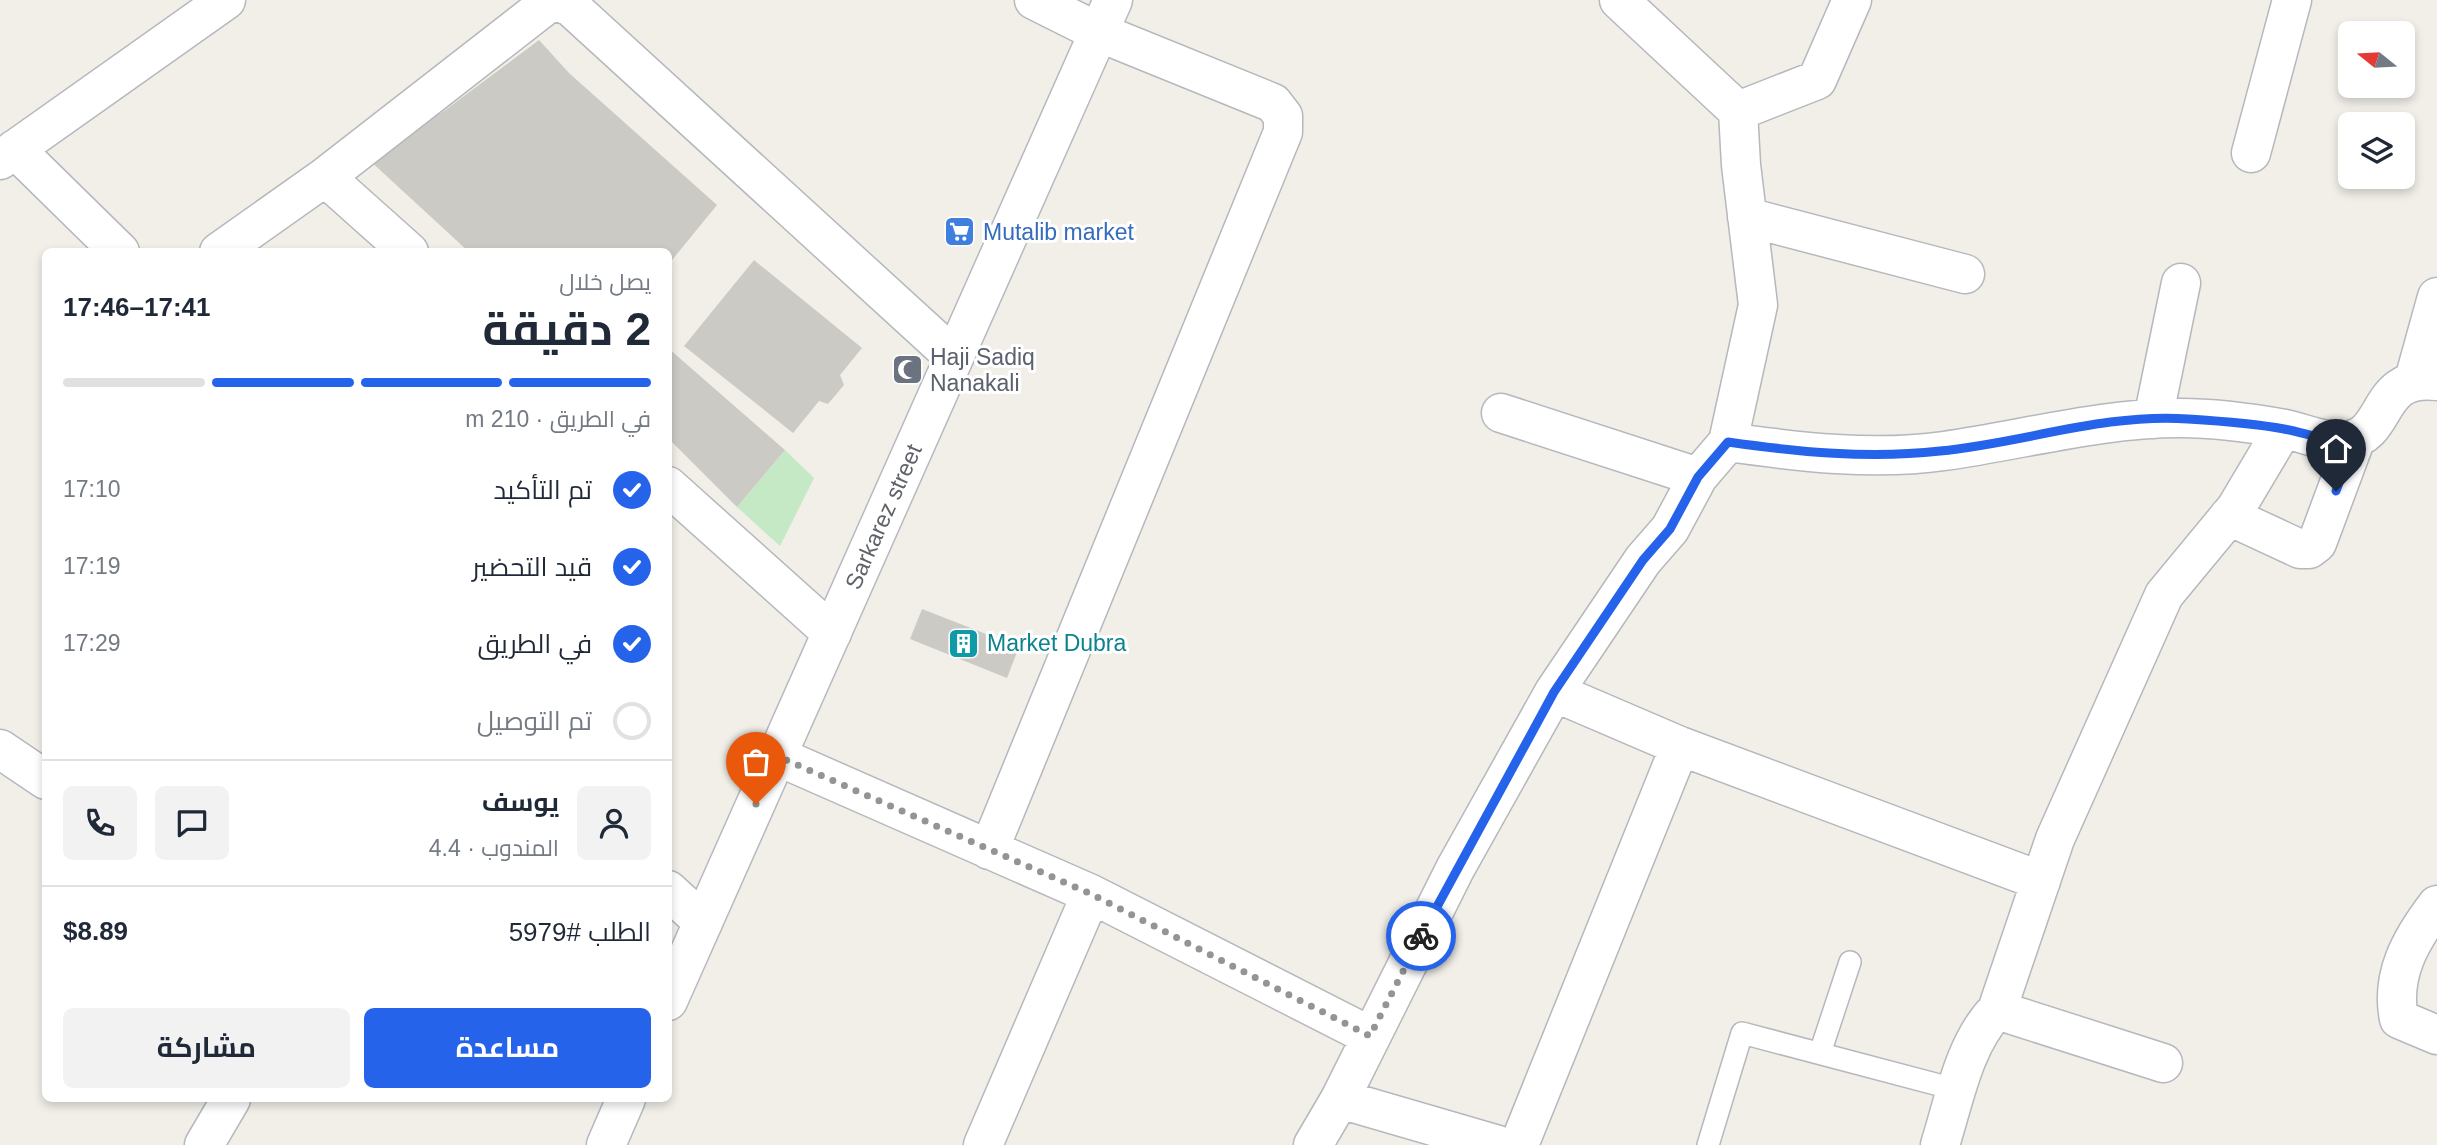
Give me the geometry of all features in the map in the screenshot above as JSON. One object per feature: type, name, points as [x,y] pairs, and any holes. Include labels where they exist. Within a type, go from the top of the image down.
[{"type":"street","points":[[115,248],[8,154],[226,0]]},
{"type":"street","points":[[989,850],[1283,132],[1283,116],[1273,103],[1106,16],[1034,0]]},
{"type":"street","points":[[1313,1145],[1340,1098],[1455,869],[1554,692],[1643,560],[1670,529],[1698,477],[1728,442],[1758,306],[1738,111],[1619,0]]},
{"type":"street","points":[[1738,111],[1817,80],[1852,0]]},
{"type":"street","points":[[2251,153],[2292,0]]},
{"type":"street","points":[[225,248],[325,177],[546,5],[565,4],[954,358]]},
{"type":"street","name":"Sarkarez street","points":[[672,992],[1106,16]]},
{"type":"street","points":[[325,177],[405,248]]},
{"type":"street","points":[[1747,217],[1965,274]]},
{"type":"street","points":[[2153,419],[2181,283]]},
{"type":"street","points":[[1728,442],[1781,450],[1888,455],[1942,451],[2109,423],[2153,419],[2215,421],[2284,429],[2335,441],[2356,438],[2370,427],[2395,392],[2429,376],[2437,297]]},
{"type":"street","points":[[1501,413],[1698,477]]},
{"type":"street","points":[[1940,1145],[1984,1023],[1997,1010],[2054,839],[2164,595],[2229,516],[2284,429]]},
{"type":"street","points":[[2229,516],[2300,549],[2309,549],[2317,543],[2356,438]]},
{"type":"street","points":[[672,490],[832,633]]},
{"type":"street","points":[[1554,692],[1680,746],[2041,881]]},
{"type":"street","points":[[1519,1145],[1680,746]]},
{"type":"street","points":[[0,749],[42,777]]},
{"type":"street","points":[[777,756],[1091,894],[1370,1036]]},
{"type":"street","points":[[672,894],[703,922]]},
{"type":"street","points":[[983,1145],[1091,894]]},
{"type":"street","points":[[2437,905],[2420,926],[2395,995],[2399,1019],[2437,1035]]},
{"type":"street","points":[[1997,1010],[2162,1063]]},
{"type":"street","points":[[1340,1098],[1499,1145]]},
{"type":"street","points":[[204,1145],[229,1102]]},
{"type":"street","points":[[606,1145],[625,1102]]},
{"type":"lane","points":[[1820,1053],[1850,961]]},
{"type":"lane","points":[[1708,1145],[1742,1033],[1958,1090]]},
{"type":"green space","points":[[785,450],[814,478],[780,546],[737,507]]},
{"type":"building","points":[[539,40],[569,73],[717,205],[672,260],[672,248],[465,248],[367,158],[444,111]]},
{"type":"building","name":"Haji Sadiq Nanakali","points":[[754,260],[862,348],[840,375],[844,385],[828,404],[819,401],[793,433],[684,346]]},
{"type":"building","points":[[672,351],[785,450],[737,507],[672,442]]},
{"type":"building","name":"Market Dubra","points":[[922,609],[1019,647],[1007,678],[910,639]]},
{"type":"way so far","points":[[756,804],[777,756],[1091,894],[1370,1036],[1421,936]]},
{"type":"place","name":"Mutalib market","points":[[960,232]]},
{"type":"place","name":"Haji Sadiq Nanakali","points":[[907,370]]},
{"type":"place","name":"Market Dubra","points":[[964,643]]},
{"type":"route","points":[[1421,936],[1455,869],[1554,692],[1643,560],[1670,529],[1698,477],[1728,442],[1781,450],[1888,455],[1942,451],[2119,421],[2183,418],[2284,429],[2335,441],[2356,438],[2336,491]]}]
